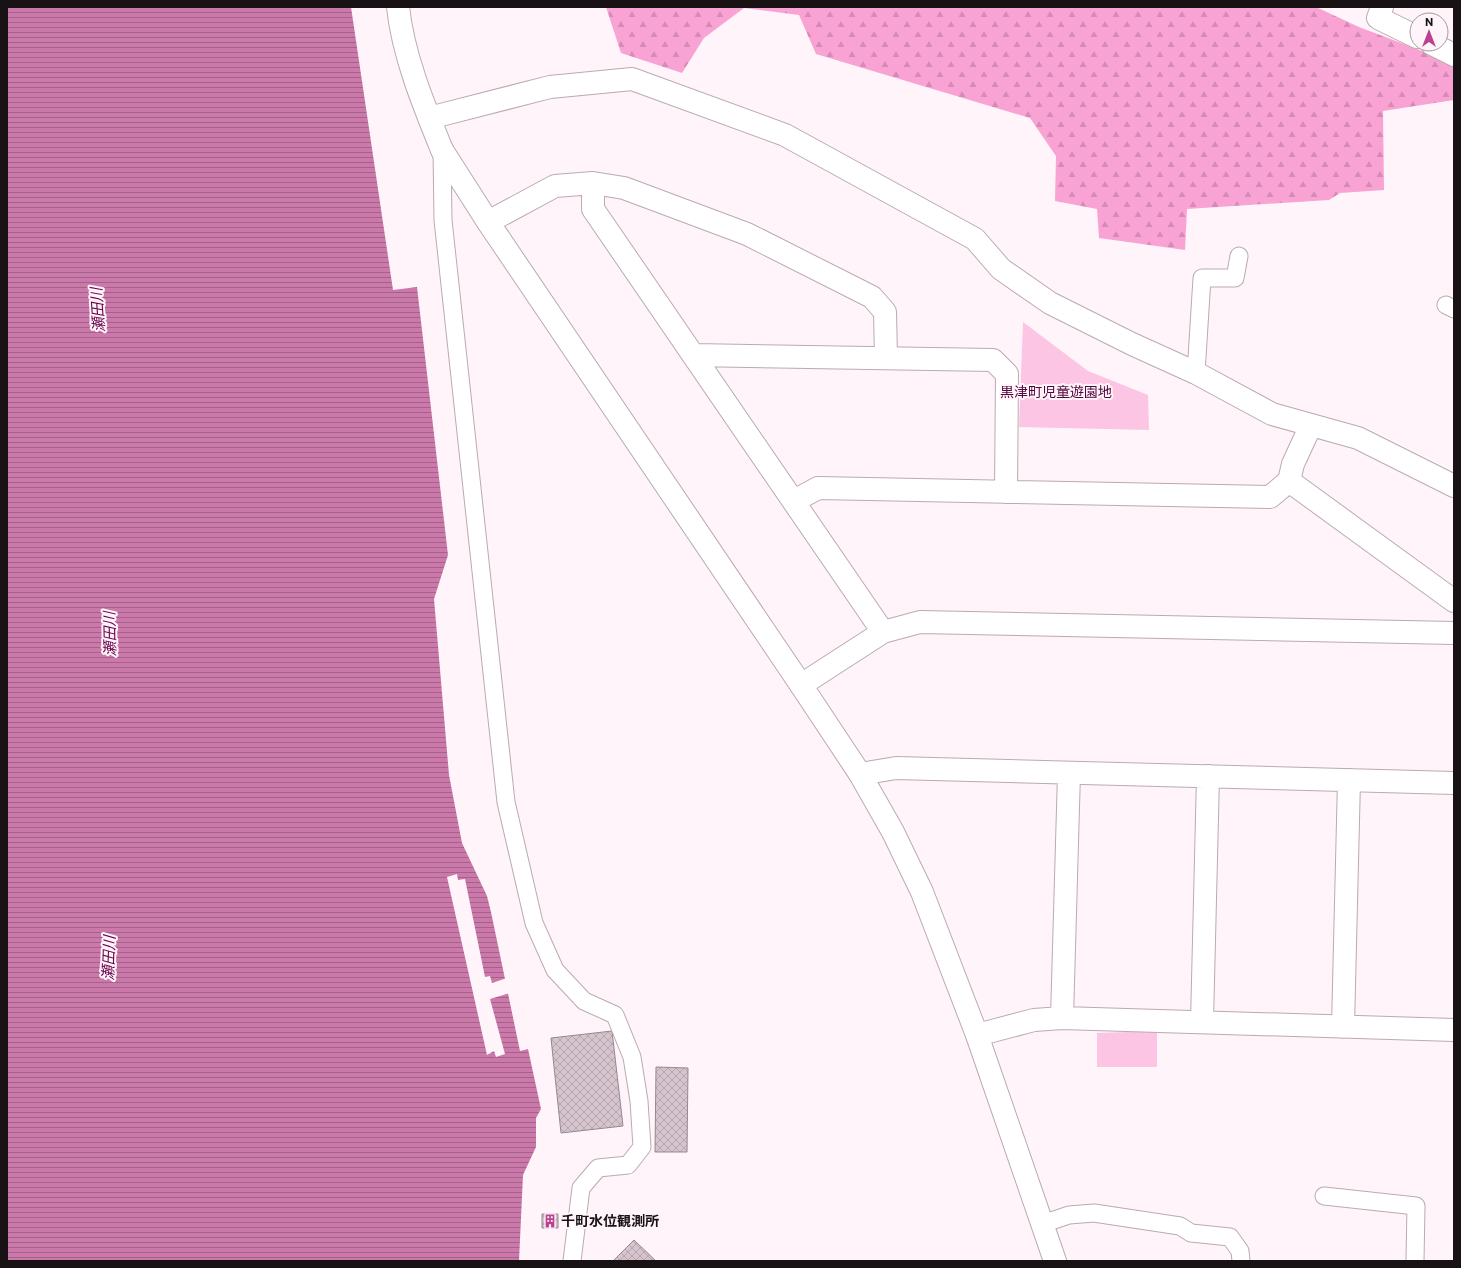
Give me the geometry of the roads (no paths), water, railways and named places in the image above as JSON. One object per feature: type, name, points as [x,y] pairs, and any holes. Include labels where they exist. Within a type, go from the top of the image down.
[{"type":"street","points":[[398,7],[401,30],[429,118],[442,150],[488,222],[860,774],[893,832],[922,892],[977,1036],[1055,1261]]},
{"type":"street","points":[[1382,7],[1378,18],[1409,33]]},
{"type":"street","points":[[429,118],[550,87],[632,79],[785,135],[975,239],[1001,269],[1050,303],[1132,344],[1196,373],[1272,414],[1358,438],[1454,486]]},
{"type":"street","points":[[488,222],[555,186],[593,183],[624,188],[747,234],[872,297],[885,312],[886,358]]},
{"type":"street","points":[[593,183],[593,209],[883,632]]},
{"type":"street","points":[[693,355],[992,360],[1007,374],[1006,492]]},
{"type":"street","points":[[794,501],[818,488],[1270,497],[1289,481],[1293,464],[1312,425]]},
{"type":"street","points":[[1289,481],[1454,601]]},
{"type":"street","points":[[801,685],[883,632],[920,622],[1454,633]]},
{"type":"street","points":[[860,774],[896,768],[1454,783]]},
{"type":"street","points":[[1062,1018],[1069,773]]},
{"type":"street","points":[[1202,1022],[1208,776]]},
{"type":"street","points":[[1343,1027],[1350,780]]},
{"type":"street","points":[[977,1036],[1034,1020],[1062,1018],[1454,1030]]},
{"type":"lane","points":[[442,150],[443,220],[506,802],[534,922],[555,970],[584,1001],[615,1015],[632,1057],[639,1101],[642,1148],[628,1165],[598,1168],[581,1188],[572,1261]]},
{"type":"lane","points":[[1196,373],[1202,278],[1235,278],[1239,256]]},
{"type":"lane","points":[[1324,1196],[1416,1206],[1415,1261]]},
{"type":"lane","points":[[1042,1224],[1069,1215],[1094,1213],[1180,1226],[1191,1233],[1230,1237],[1240,1251],[1241,1261]]},
{"type":"water","name":"瀬田川","points":[[7,7],[351,7],[393,290],[417,287],[448,555],[434,599],[449,775],[462,843],[487,896],[520,1051],[528,1049],[541,1109],[536,1118],[536,1147],[523,1175],[519,1261],[7,1261]]},
{"type":"place","name":"千町水位観測所","points":[[550,1221]]},
{"type":"park label","name":"黒津町児童遊園地","points":[[1056,392]]}]
